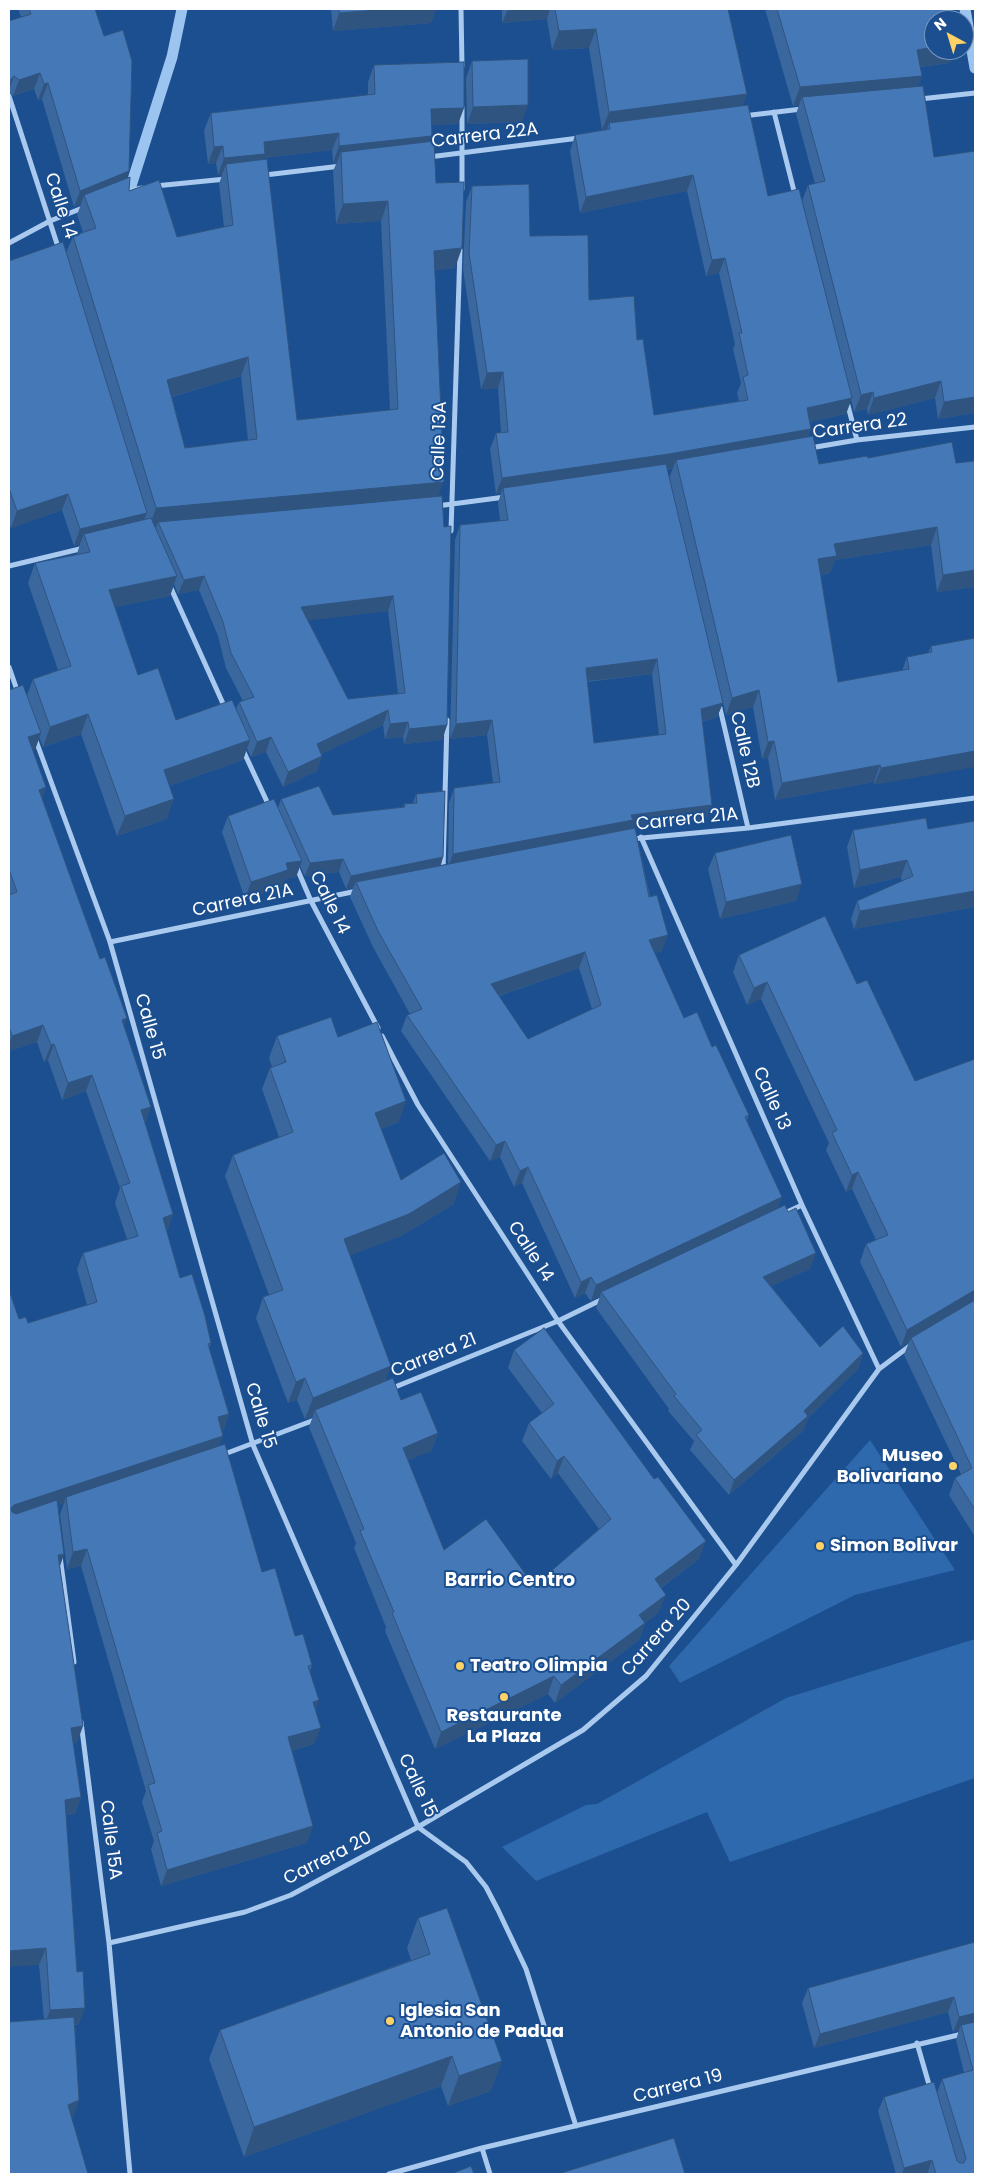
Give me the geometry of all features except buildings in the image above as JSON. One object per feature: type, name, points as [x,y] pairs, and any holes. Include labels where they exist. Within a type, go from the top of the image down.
[{"type":"street","points":[[461,9],[462,76]]},
{"type":"street","points":[[918,99],[975,94]]},
{"type":"street","name":"Calle 14","points":[[9,96],[62,259]]},
{"type":"street","points":[[462,96],[462,192]]},
{"type":"street","points":[[735,117],[812,108]]},
{"type":"street","points":[[774,112],[796,199]]},
{"type":"street","name":"Carrera 22A","points":[[424,158],[589,136]]},
{"type":"street","points":[[257,175],[345,166]]},
{"type":"street","points":[[112,196],[130,189],[228,178]]},
{"type":"street","points":[[9,242],[50,221],[95,203]]},
{"type":"street","name":"Calle 13A","points":[[451,535],[460,241]]},
{"type":"street","points":[[844,392],[857,440]]},
{"type":"street","name":"Carrera 22","points":[[799,450],[857,440],[975,427]]},
{"type":"street","points":[[432,507],[509,496]]},
{"type":"street","points":[[9,566],[91,546]]},
{"type":"street","points":[[166,578],[226,712]]},
{"type":"street","points":[[9,668],[19,695]]},
{"type":"street","name":"Calle 12B","points":[[716,694],[748,828]]},
{"type":"street","points":[[443,874],[447,714]]},
{"type":"street","name":"Calle 15","points":[[32,732],[110,942],[253,1445],[418,1827],[466,1862],[486,1887],[526,1969],[576,2126]]},
{"type":"street","points":[[239,739],[271,811]]},
{"type":"street","name":"Carrera 21A","points":[[622,841],[641,837],[748,828],[975,798]]},
{"type":"street","name":"Calle 13","points":[[641,837],[802,1205],[879,1369]]},
{"type":"street","name":"Calle 14","points":[[291,856],[311,900],[418,1105],[558,1321],[736,1565]]},
{"type":"street","points":[[434,876],[453,872]]},
{"type":"street","name":"Carrera 21A","points":[[110,942],[368,889]]},
{"type":"street","points":[[776,1217],[802,1205]]},
{"type":"street","name":"Carrera 21","points":[[382,1392],[558,1321],[610,1296]]},
{"type":"street","name":"Carrera 20","points":[[109,1942],[236,1914],[282,1899],[354,1863],[583,1730],[646,1676],[736,1565],[879,1369],[917,1342]]},
{"type":"street","points":[[216,1458],[327,1415]]},
{"type":"street","points":[[60,1550],[74,1668]]},
{"type":"street","name":"Calle 15A","points":[[80,1717],[109,1942],[130,2174]]},
{"type":"street","name":"Carrera 19","points":[[389,2174],[482,2148],[975,2031]]},
{"type":"street","points":[[917,2044],[931,2090]]},
{"type":"street","points":[[482,2148],[490,2174]]},
{"type":"shaded area","points":[[870,1440],[955,1570],[855,1595],[680,1683],[669,1666]]},
{"type":"shaded area","points":[[975,1639],[975,1778],[730,1862],[707,1812],[536,1881],[502,1847],[586,1805],[597,1804],[786,1698]]},
{"type":"waterway","points":[[130,189],[172,57],[182,9]]},
{"type":"waterway","points":[[965,9],[975,68]]},
{"type":"place","name":"Museo Bolivariano","points":[[953,1466]]},
{"type":"place","name":"Simon Bolivar","points":[[820,1546]]},
{"type":"place","name":"Teatro Olimpia","points":[[460,1666]]},
{"type":"place","name":"Restaurante La Plaza","points":[[504,1697]]},
{"type":"place","name":"Iglesia San Antonio de Padua","points":[[390,2021]]},
{"type":"district","name":"Barrio Centro","points":[[510,1581]]}]
